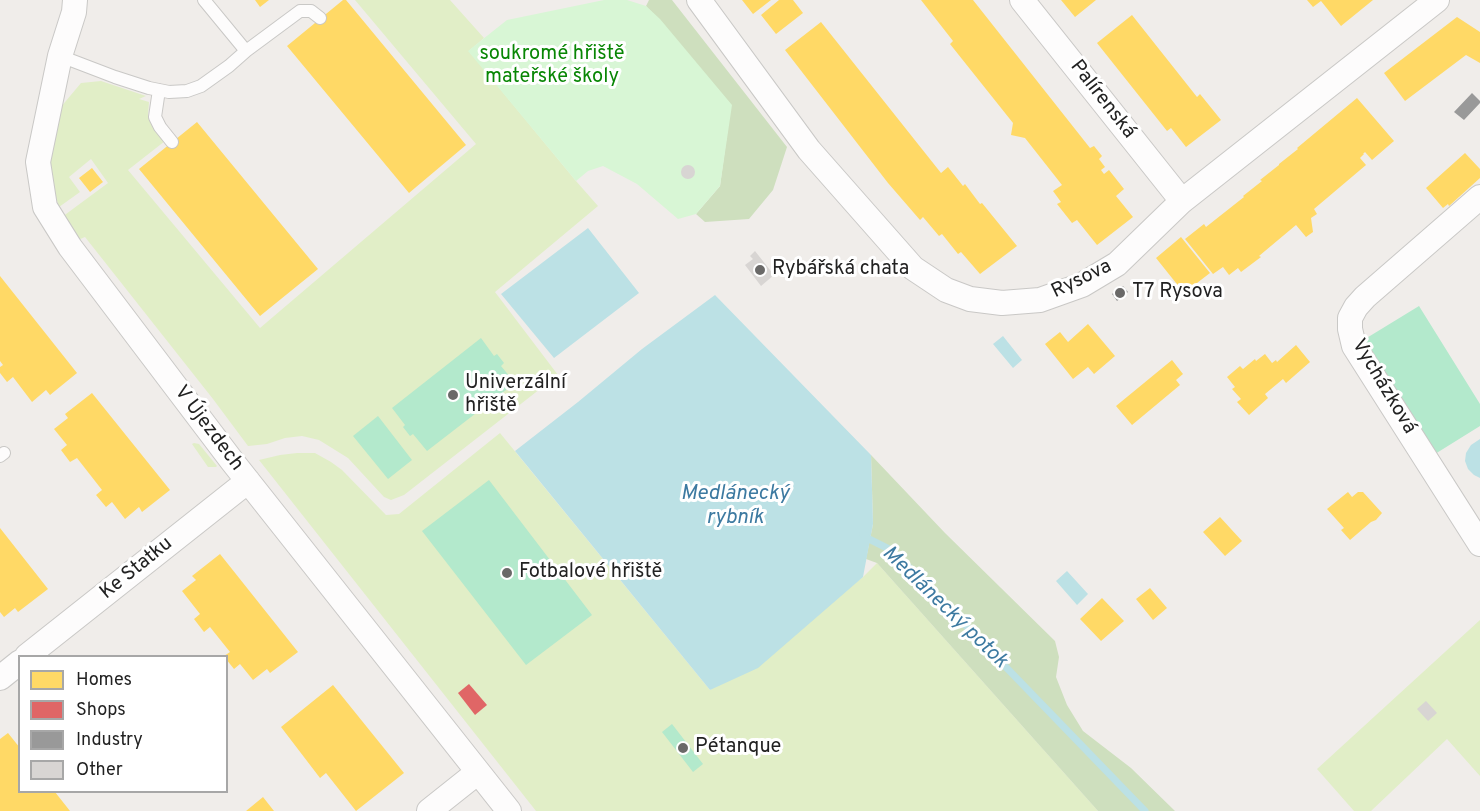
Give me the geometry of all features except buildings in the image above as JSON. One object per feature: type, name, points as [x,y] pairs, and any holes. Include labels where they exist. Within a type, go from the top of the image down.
[{"type":"street","name":"V Újezdech","points":[[75,0],[74,12],[60,56],[38,162],[45,207],[70,247],[248,481],[509,811]]},
{"type":"street","name":"Rysova","points":[[699,0],[809,150],[913,268],[946,290],[970,299],[1002,303],[1040,300],[1082,285],[1117,264],[1182,201],[1437,0]]},
{"type":"street","name":"Palírenská","points":[[1022,0],[1182,201]]},
{"type":"street","name":"Vycházková","points":[[1480,197],[1365,297],[1350,318],[1354,346],[1480,544]]},
{"type":"street","name":"Ke Statku","points":[[30,655],[248,481]]},
{"type":"street","points":[[0,678],[18,664]]},
{"type":"street","points":[[429,811],[478,772]]},
{"type":"lane","points":[[204,0],[246,51]]},
{"type":"lane","points":[[60,56],[115,77],[159,90],[187,91],[201,86],[300,11],[311,11],[320,18]]},
{"type":"lane","points":[[159,90],[155,117],[172,142]]},
{"type":"green space","points":[[355,0],[450,0],[484,38],[469,51],[598,206],[495,292],[558,375],[404,495],[391,500],[384,497],[348,458],[319,440],[302,436],[248,446],[85,237],[78,240],[62,217],[108,183],[91,159],[69,177],[80,192],[59,207],[52,185],[50,163],[60,108],[81,83],[101,81],[146,96],[139,99],[149,102],[148,115],[154,129],[165,141],[128,170],[260,328],[476,144]]},
{"type":"green space","name":"soukromé hřiště mateřské školy","points":[[604,0],[627,0],[646,6],[660,19],[732,105],[720,186],[696,214],[678,219],[637,184],[603,166],[588,171],[576,181],[468,51],[507,20]]},
{"type":"green space","points":[[649,0],[672,0],[787,147],[773,190],[749,219],[705,222],[696,214],[720,186],[731,105],[646,6]]},
{"type":"green space","points":[[1419,306],[1480,404],[1480,426],[1435,454],[1365,339]]},
{"type":"green space","name":"Univerzální hřiště","points":[[481,338],[494,356],[497,354],[504,363],[501,366],[515,383],[427,451],[413,434],[410,436],[392,408]]},
{"type":"green space","points":[[378,416],[412,460],[388,479],[353,436]]},
{"type":"green space","points":[[500,433],[710,690],[863,577],[877,563],[1098,811],[536,811],[259,460],[280,455],[315,453],[342,470],[386,515],[399,514]]},
{"type":"green space","points":[[192,444],[199,444],[216,467],[208,467]]},
{"type":"green space","points":[[871,455],[945,533],[1055,641],[1059,657],[1056,677],[1067,705],[1083,731],[1131,768],[1175,811],[1098,811],[877,563],[866,559],[873,524]]},
{"type":"green space","name":"Fotbalové hřiště","points":[[489,480],[592,615],[526,665],[422,531]]},
{"type":"green space","points":[[1480,620],[1480,776],[1447,739],[1371,811],[1354,811],[1317,769]]},
{"type":"green space","name":"Pétanque","points":[[672,724],[703,764],[693,772],[662,732]]},
{"type":"water","points":[[588,228],[639,293],[554,358],[501,294]]},
{"type":"water","name":"Medlánecký rybník","points":[[715,295],[871,455],[873,524],[863,577],[758,668],[710,690],[515,451],[642,349]]},
{"type":"water","points":[[1003,336],[1022,360],[1013,368],[993,344]]},
{"type":"water","points":[[1480,439],[1480,478],[1468,469],[1465,461],[1466,453],[1471,445]]},
{"type":"water","points":[[1067,571],[1088,594],[1077,605],[1056,581]]},
{"type":"waterway","name":"Medlánecký potok","points":[[863,534],[891,550],[912,570],[1145,811]]},
{"type":"place","name":"Rybářská chata","points":[[760,270]]},
{"type":"place","name":"T7 Rysova","points":[[1120,293]]},
{"type":"place","name":"Univerzální hřiště","points":[[453,395]]},
{"type":"place","name":"Fotbalové hřiště","points":[[507,573]]},
{"type":"place","name":"Pétanque","points":[[683,748]]}]
